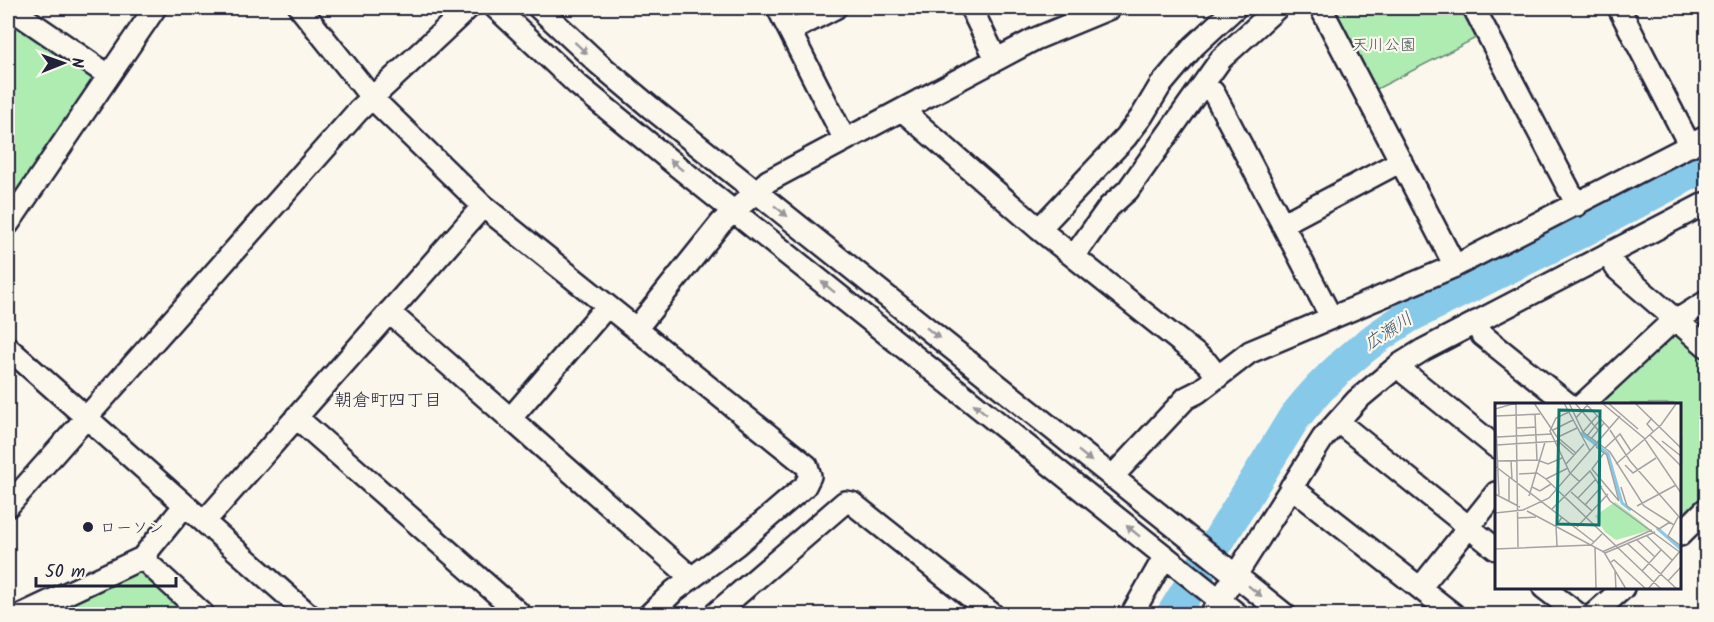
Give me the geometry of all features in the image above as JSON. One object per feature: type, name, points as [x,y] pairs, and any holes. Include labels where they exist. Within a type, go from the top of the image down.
[{"type":"street","points":[[10,8],[108,75]]},
{"type":"street","points":[[8,224],[155,8]]},
{"type":"street","points":[[300,8],[372,98],[483,206],[807,466],[809,471],[805,486],[736,545],[674,591],[650,615]]},
{"type":"street","points":[[8,506],[372,98],[468,8]]},
{"type":"street","points":[[496,8],[578,85],[1172,562],[1213,602],[1237,615]]},
{"type":"street","points":[[539,8],[599,64],[1284,615]]},
{"type":"street","points":[[778,8],[844,140]]},
{"type":"street","points":[[790,31],[836,8]]},
{"type":"street","points":[[971,8],[996,59]]},
{"type":"street","points":[[636,329],[733,211],[778,175],[1035,39],[1110,8]]},
{"type":"street","points":[[1039,229],[1126,137],[1160,86],[1194,46],[1235,8]]},
{"type":"street","points":[[1074,256],[1109,207],[1128,190],[1221,59],[1277,8]]},
{"type":"street","points":[[1321,8],[1455,266]]},
{"type":"street","points":[[1474,8],[1577,205]]},
{"type":"street","points":[[1112,477],[1186,398],[1250,352],[1455,266],[1698,142],[1619,8]]},
{"type":"street","points":[[1203,86],[1213,92],[1216,97],[1331,317]]},
{"type":"street","points":[[902,110],[1039,229],[1207,363],[1218,377]]},
{"type":"street","points":[[1282,224],[1401,161]]},
{"type":"street","points":[[1213,602],[1230,571],[1291,487],[1323,438],[1357,400],[1399,365],[1476,322],[1707,203]]},
{"type":"street","points":[[204,522],[483,206]]},
{"type":"street","points":[[1608,255],[1617,269],[1707,346]]},
{"type":"street","points":[[1585,403],[1676,320],[1707,302]]},
{"type":"street","points":[[510,419],[607,306]]},
{"type":"street","points":[[389,312],[685,572],[689,579]]},
{"type":"street","points":[[1476,322],[1482,335],[1566,403]]},
{"type":"street","points":[[8,348],[308,615]]},
{"type":"street","points":[[1399,365],[1406,374],[1495,445]]},
{"type":"street","points":[[296,417],[520,615]]},
{"type":"street","points":[[1339,420],[1347,429],[1495,547]]},
{"type":"street","points":[[1291,487],[1454,615]]},
{"type":"street","points":[[1420,588],[1495,495]]},
{"type":"street","points":[[725,611],[838,506],[845,502],[852,502],[992,615]]},
{"type":"street","points":[[23,615],[142,558],[186,505]]},
{"type":"street","points":[[1681,534],[1707,509]]},
{"type":"street","points":[[142,558],[203,615]]},
{"type":"street","points":[[1137,613],[1172,562]]},
{"type":"street","points":[[1545,589],[1578,615]]},
{"type":"street","points":[[1594,615],[1622,589]]},
{"type":"green space","name":"天川公園","points":[[1324,8],[1461,8],[1476,38],[1369,93]]},
{"type":"green space","points":[[8,14],[101,77],[8,212]]},
{"type":"green space","points":[[1681,335],[1706,357],[1706,499],[1681,524],[1681,403],[1598,403],[1669,336]]},
{"type":"green space","points":[[135,565],[194,614],[32,614]]},
{"type":"waterway","name":"広瀬川","points":[[1173,614],[1294,418],[1332,375],[1361,350],[1408,317],[1586,229],[1706,165]]},
{"type":"place","name":"ローソン","points":[[88,527]]},
{"type":"district","name":"朝倉町四丁目","points":[[388,400]]}]
